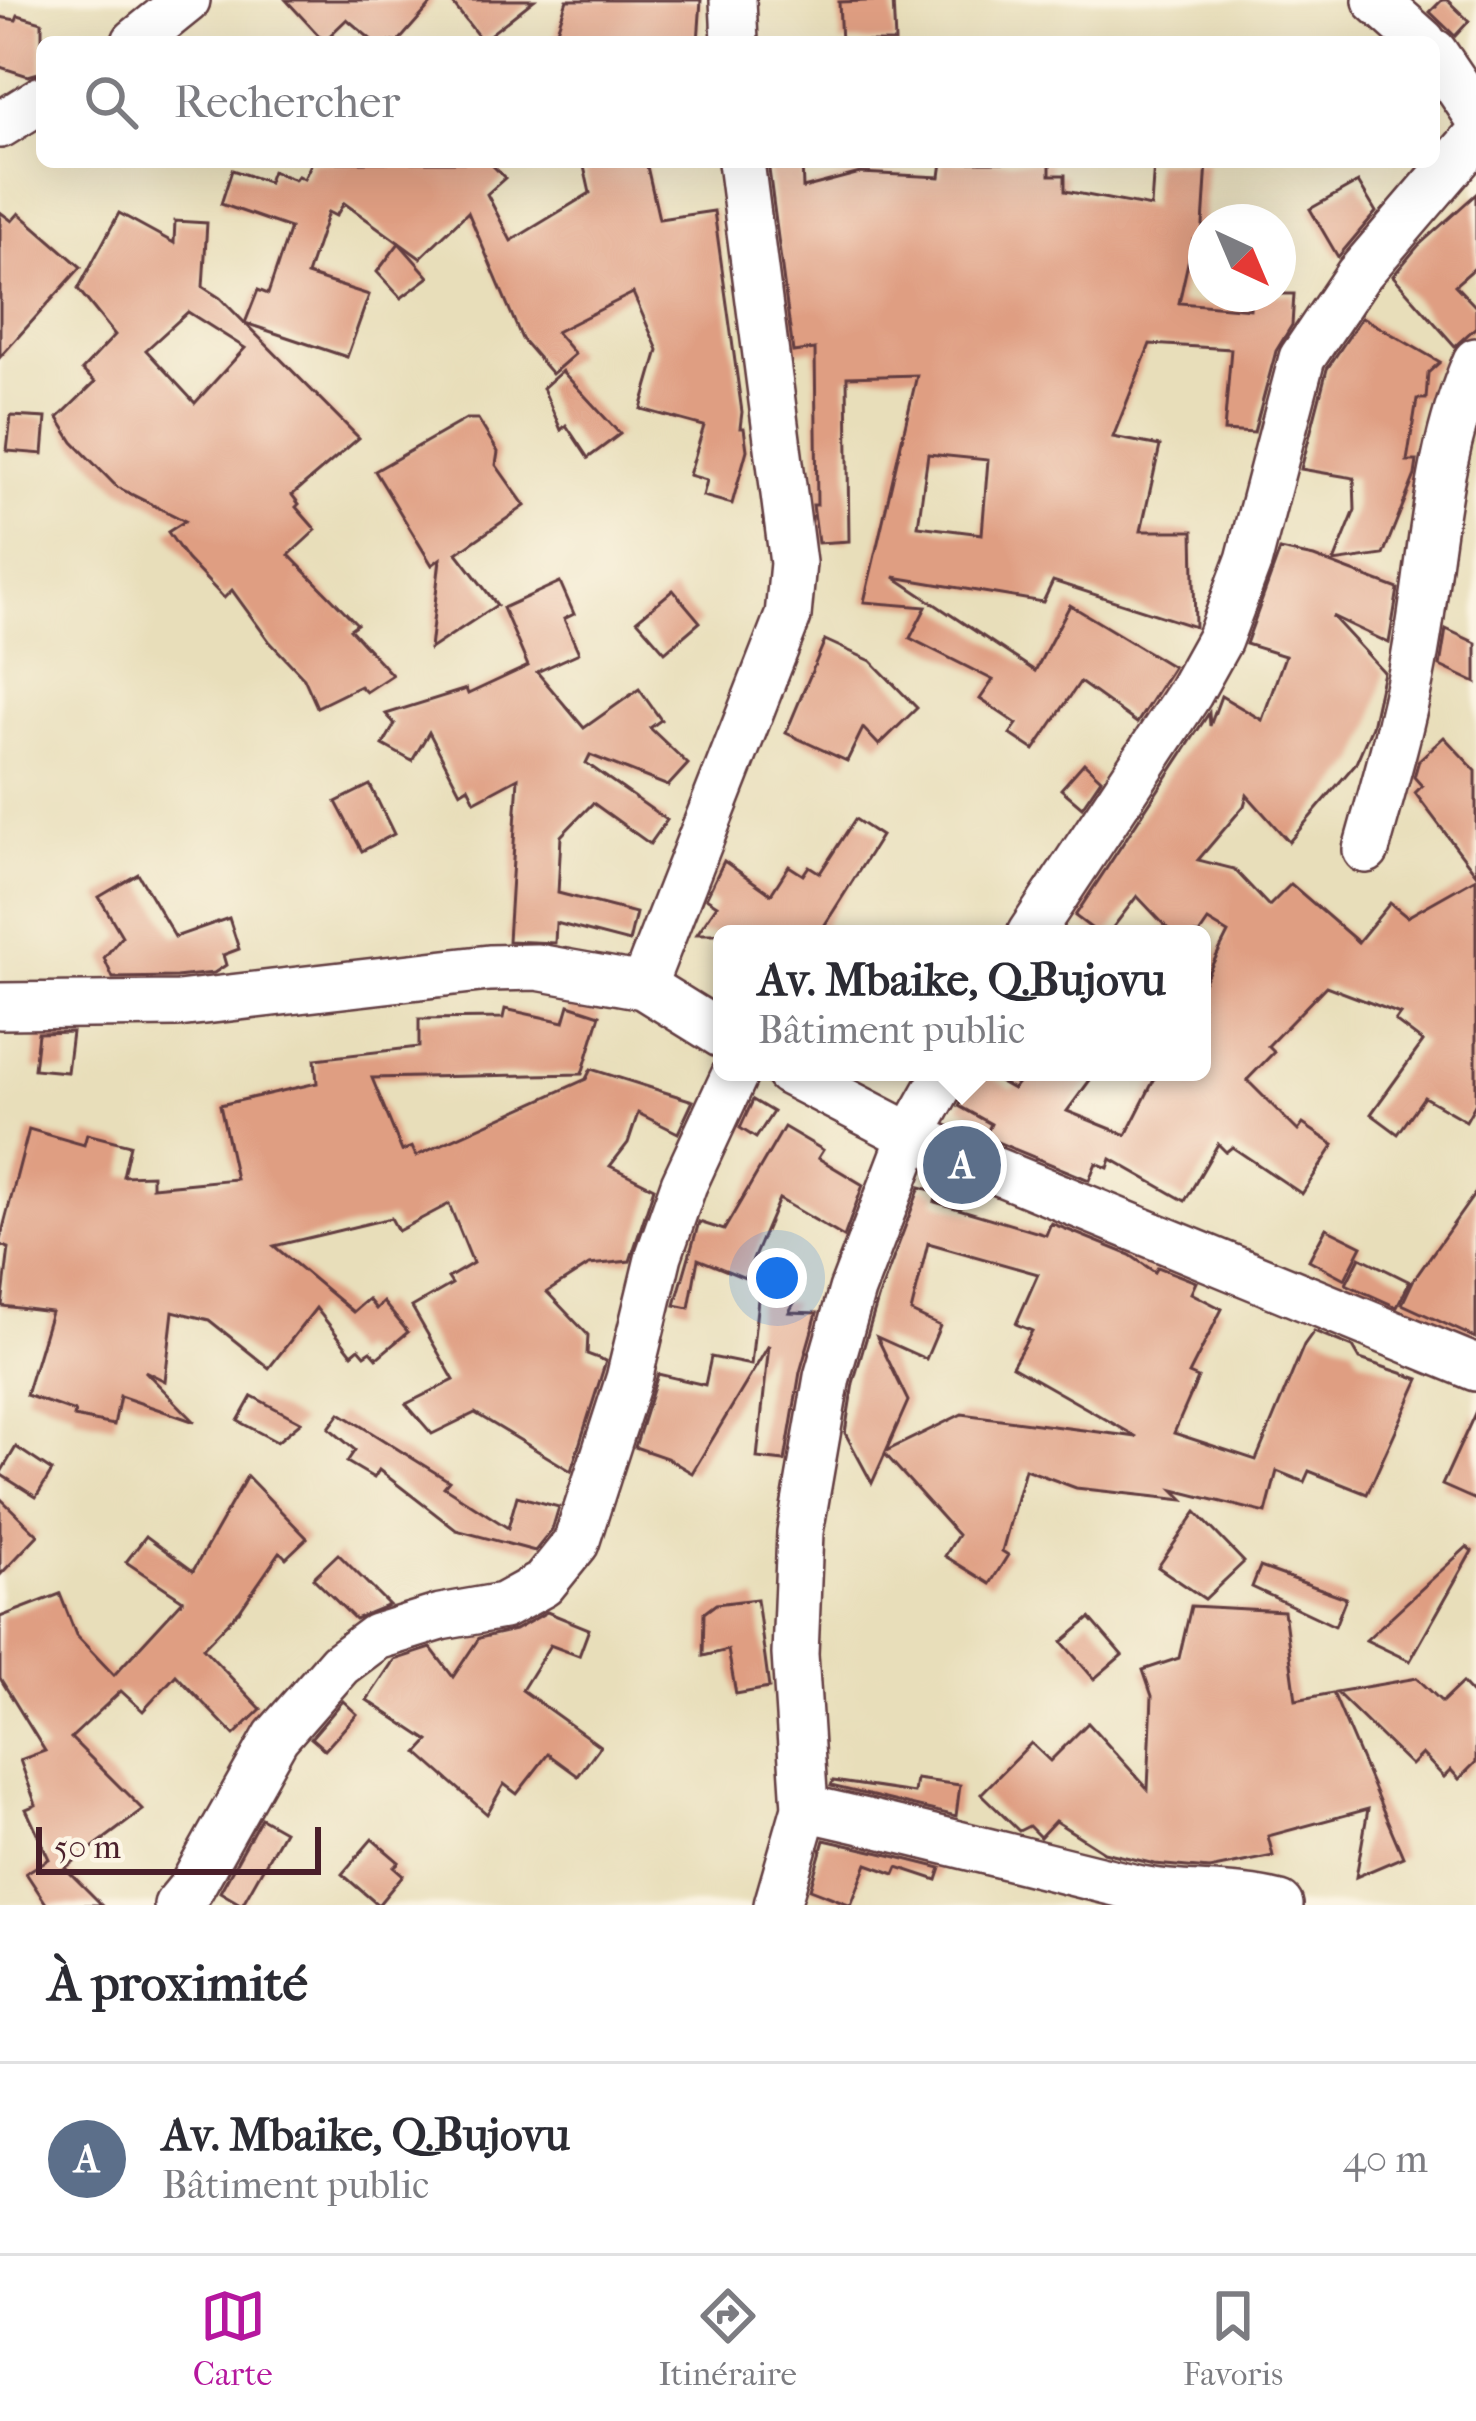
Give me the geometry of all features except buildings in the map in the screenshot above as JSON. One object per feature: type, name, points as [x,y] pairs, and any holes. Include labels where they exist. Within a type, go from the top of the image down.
[{"type":"street","points":[[143,26],[188,0]]},
{"type":"street","points":[[733,0],[735,36]]},
{"type":"street","points":[[1376,0],[1416,36]]},
{"type":"street","points":[[1440,61],[1476,114]]},
{"type":"street","points":[[0,125],[36,103]]},
{"type":"street","points":[[1036,925],[1189,694],[1219,640],[1250,560],[1302,358],[1358,275],[1476,137]]},
{"type":"street","points":[[643,986],[788,616],[793,563],[742,168]]},
{"type":"street","points":[[1366,850],[1418,641],[1439,480],[1463,389],[1476,361]]},
{"type":"street","points":[[0,1006],[178,1004],[489,968],[537,967],[643,986],[713,1029]]},
{"type":"street","points":[[177,1905],[276,1737],[340,1664],[376,1637],[441,1617],[503,1606],[543,1583],[576,1543],[629,1379],[659,1255],[684,1184],[732,1081]]},
{"type":"street","points":[[805,1081],[911,1136],[1476,1367]]},
{"type":"street","points":[[777,1905],[806,1808],[795,1654],[800,1532],[827,1377],[852,1290],[911,1136],[942,1081]]},
{"type":"street","points":[[806,1808],[1165,1894],[1245,1896],[1280,1905]]},
{"type":"place","name":"Av. Mbaike, Q.Bujovu","points":[[962,1165]]}]
